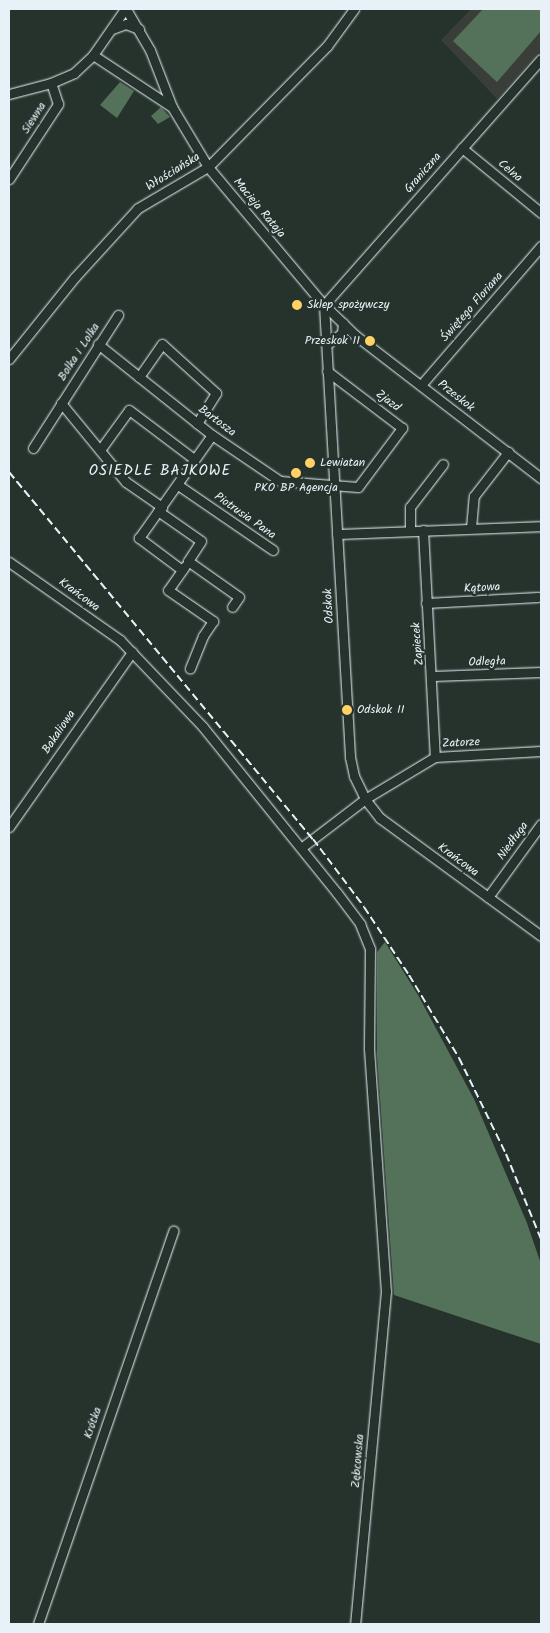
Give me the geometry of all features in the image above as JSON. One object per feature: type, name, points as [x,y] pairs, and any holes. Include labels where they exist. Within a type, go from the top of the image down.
[{"type":"street","points":[[9,94],[51,83],[74,72],[93,55],[126,9]]},
{"type":"street","name":"Macieja Rataja","points":[[126,9],[139,29],[172,107],[208,167],[324,305],[340,320]]},
{"type":"street","name":"Włościańska","points":[[9,359],[75,276],[138,208],[208,167],[327,46],[354,9]]},
{"type":"street","points":[[112,29],[126,24],[139,29]]},
{"type":"street","name":"Macieja Rataja","points":[[93,55],[172,107]]},
{"type":"street","name":"Graniczna","points":[[324,305],[541,59]]},
{"type":"street","name":"Siewna","points":[[9,179],[58,104],[51,83]]},
{"type":"street","name":"Celna","points":[[462,148],[541,214]]},
{"type":"street","name":"Świętego Floriana","points":[[421,385],[541,246]]},
{"type":"street","points":[[324,305],[325,327]]},
{"type":"street","name":"Bolka i Lolka","points":[[32,448],[118,314]]},
{"type":"street","points":[[325,327],[328,319],[340,320],[338,336]]},
{"type":"street","name":"Przeskok","points":[[340,320],[355,335],[541,478]]},
{"type":"street","points":[[325,327],[338,336]]},
{"type":"street","name":"Odskok","points":[[325,327],[350,757],[354,776],[365,799]]},
{"type":"street","points":[[326,344],[338,336],[355,335]]},
{"type":"street","name":"Bartosza","points":[[98,344],[212,435],[280,481],[334,486]]},
{"type":"street","points":[[139,377],[162,344],[216,393],[198,423]]},
{"type":"street","name":"Zjazd","points":[[327,371],[402,428],[358,488],[334,486]]},
{"type":"street","points":[[61,403],[126,482],[201,541],[168,590],[213,622],[203,636],[190,669]]},
{"type":"street","points":[[100,450],[129,410],[194,459]]},
{"type":"street","points":[[182,570],[138,538],[178,485],[212,435]]},
{"type":"street","points":[[471,528],[474,496],[508,452]]},
{"type":"street","points":[[410,530],[410,507],[443,464]]},
{"type":"street","name":"Piotrusia Pana","points":[[178,485],[273,550]]},
{"type":"street","points":[[337,534],[541,526]]},
{"type":"street","name":"Zapiecek","points":[[423,530],[426,603],[433,676],[435,757]]},
{"type":"street","points":[[188,561],[239,597],[232,607]]},
{"type":"street","name":"Krańcowa","points":[[9,562],[112,634],[132,652],[203,728],[270,807],[291,839],[301,848]]},
{"type":"street","name":"Kątowa","points":[[426,603],[538,597]]},
{"type":"street","name":"Bakaliowa","points":[[9,827],[132,652]]},
{"type":"street","name":"Odległa","points":[[433,676],[541,672]]},
{"type":"street","name":"Zatorze","points":[[365,799],[435,757],[541,751]]},
{"type":"street","points":[[301,848],[365,799]]},
{"type":"street","name":"Krańcowa","points":[[365,799],[380,818],[541,936]]},
{"type":"street","name":"Niedługa","points":[[488,898],[541,824]]},
{"type":"street","name":"Zębcowska","points":[[301,848],[360,924],[370,949],[369,1049],[386,1300],[355,1624]]},
{"type":"street","name":"Krótka","points":[[38,1624],[173,1230]]},
{"type":"shaded area","points":[[471,9],[541,9],[541,50],[497,99],[441,40]]},
{"type":"green space","points":[[483,9],[541,9],[541,31],[497,82],[453,41]]},
{"type":"green space","points":[[120,82],[134,91],[117,118],[100,105]]},
{"type":"green space","points":[[161,107],[170,117],[158,124],[151,116]]},
{"type":"green space","points":[[385,942],[418,995],[474,1099],[527,1223],[541,1264],[541,1344],[394,1295],[377,1055],[377,952]]},
{"type":"railway","points":[[9,472],[313,839],[364,907],[409,975],[459,1058],[506,1154],[541,1239]]},
{"type":"place","name":"Sklep spożywczy","points":[[297,305]]},
{"type":"place","name":"Przeskok II","points":[[370,341]]},
{"type":"place","name":"Lewiatan","points":[[310,463]]},
{"type":"place","name":"PKO BP Agencja","points":[[296,473]]},
{"type":"place","name":"Odskok II","points":[[347,710]]},
{"type":"district","name":"OSIEDLE BAJKOWE","points":[[160,472]]}]
